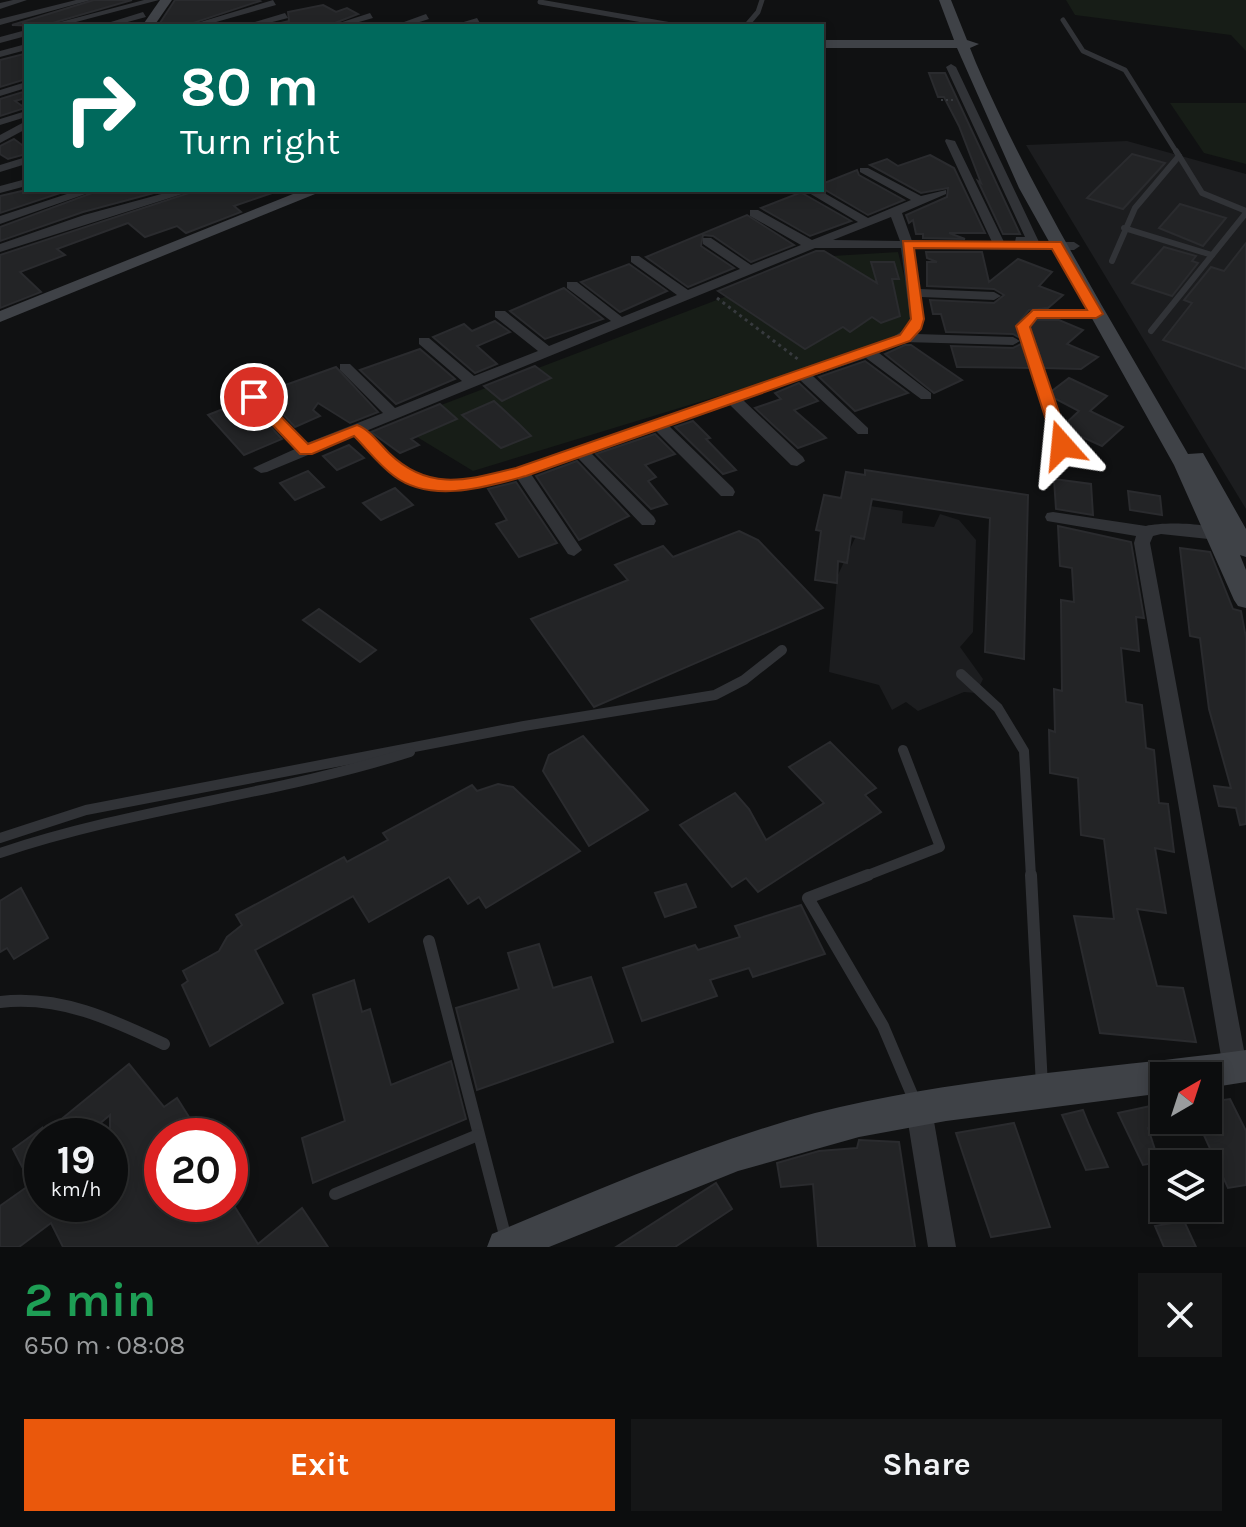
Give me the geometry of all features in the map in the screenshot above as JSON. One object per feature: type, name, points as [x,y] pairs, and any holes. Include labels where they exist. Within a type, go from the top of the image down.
[{"type":"street","points":[[0,6],[23,0]]},
{"type":"street","points":[[0,22],[87,0]]},
{"type":"street","points":[[108,24],[166,0]]},
{"type":"street","points":[[945,0],[1096,314],[1241,576],[1246,600]]},
{"type":"street","points":[[956,0],[968,44]]},
{"type":"street","points":[[199,24],[273,3]]},
{"type":"street","points":[[147,24],[156,6]]},
{"type":"street","points":[[61,24],[156,6]]},
{"type":"street","points":[[254,24],[285,16]]},
{"type":"street","points":[[342,24],[370,16]]},
{"type":"street","points":[[404,24],[426,17]]},
{"type":"street","points":[[467,24],[477,21]]},
{"type":"street","points":[[0,40],[24,34]]},
{"type":"street","points":[[824,44],[968,44]]},
{"type":"street","points":[[0,54],[24,48]]},
{"type":"street","points":[[0,65],[24,59]]},
{"type":"street","points":[[754,213],[808,244],[1033,241],[951,67]]},
{"type":"street","points":[[0,93],[24,86]]},
{"type":"street","points":[[0,109],[24,102]]},
{"type":"street","points":[[0,122],[24,115]]},
{"type":"street","points":[[3,139],[24,125]]},
{"type":"street","points":[[3,139],[24,134]]},
{"type":"street","points":[[950,141],[1003,242]]},
{"type":"street","points":[[0,169],[24,161]]},
{"type":"street","points":[[864,170],[921,201]]},
{"type":"street","points":[[0,190],[24,183]]},
{"type":"street","points":[[0,220],[85,192]]},
{"type":"street","points":[[0,248],[88,218],[182,192]]},
{"type":"street","points":[[0,317],[311,192]]},
{"type":"street","points":[[814,192],[867,222]]},
{"type":"street","points":[[261,468],[942,192]]},
{"type":"street","points":[[895,211],[907,244],[917,319],[914,329],[905,338]]},
{"type":"street","points":[[707,241],[749,269]]},
{"type":"street","points":[[1003,242],[1065,245]]},
{"type":"street","points":[[1065,245],[1246,549]]},
{"type":"street","points":[[635,259],[686,295]]},
{"type":"street","points":[[572,285],[621,322]]},
{"type":"street","points":[[914,293],[994,296]]},
{"type":"street","points":[[500,314],[548,352]]},
{"type":"street","points":[[357,430],[400,472],[414,480],[436,485],[471,485],[521,472],[905,338],[1013,341]]},
{"type":"street","points":[[424,341],[473,383]]},
{"type":"street","points":[[868,352],[926,396]]},
{"type":"street","points":[[345,367],[394,415]]},
{"type":"street","points":[[808,373],[863,431]]},
{"type":"street","points":[[254,397],[306,451]]},
{"type":"street","points":[[733,399],[797,461]]},
{"type":"street","points":[[659,425],[727,492]]},
{"type":"street","points":[[580,451],[648,521]]},
{"type":"street","points":[[521,472],[574,550]]},
{"type":"street","points":[[1053,517],[1146,532],[1161,528],[1218,534]]},
{"type":"street","points":[[1146,532],[1142,543],[1240,1067]]},
{"type":"street","points":[[507,1246],[725,1158],[818,1129],[919,1110],[1150,1079]]},
{"type":"street","points":[[919,1110],[942,1247]]},
{"type":"lane","points":[[748,24],[758,12],[762,0]]},
{"type":"lane","points":[[540,2],[666,24]]},
{"type":"lane","points":[[1063,20],[1083,51],[1125,70],[1202,193],[1246,212],[1151,331]]},
{"type":"lane","points":[[1112,261],[1124,228],[1141,200],[1179,156]]},
{"type":"lane","points":[[1124,228],[1212,255]]},
{"type":"lane","points":[[1062,445],[1023,326],[1033,314],[1096,314]]},
{"type":"lane","points":[[0,838],[86,810],[435,742],[715,695],[744,680],[782,650]]},
{"type":"lane","points":[[961,674],[999,705],[1014,725],[1024,751],[1043,1094]]},
{"type":"lane","points":[[0,853],[78,829],[351,773],[435,742]]},
{"type":"lane","points":[[903,750],[940,847],[808,898],[883,1026],[919,1110]]},
{"type":"lane","points":[[429,941],[507,1246]]},
{"type":"lane","points":[[0,1002],[25,998],[90,1010],[164,1044]]},
{"type":"lane","points":[[335,1194],[478,1135]]},
{"type":"path","points":[[703,288],[808,373]]},
{"type":"shaded area","points":[[1066,0],[1246,0],[1246,51],[1231,35],[1075,15]]},
{"type":"shaded area","points":[[1170,103],[1246,103],[1246,164],[1204,153]]},
{"type":"shaded area","points":[[1127,141],[1246,174],[1246,509],[1026,145]]},
{"type":"shaded area","points":[[898,252],[919,335],[473,471],[394,423],[832,256]]},
{"type":"shaded area","points":[[870,506],[903,511],[902,523],[934,527],[940,514],[959,520],[976,540],[973,632],[960,647],[983,679],[976,693],[964,692],[918,711],[906,702],[892,710],[879,685],[829,672],[837,577]]},
{"type":"building","points":[[94,0],[132,0],[49,24],[12,25]]},
{"type":"building","points":[[175,0],[260,1],[190,24],[159,24]]},
{"type":"building","points":[[323,5],[336,12],[347,8],[358,14],[332,24],[277,24],[289,21],[288,12]]},
{"type":"building","points":[[24,54],[24,80],[0,87],[0,60]]},
{"type":"building","points":[[929,73],[945,73],[1020,234],[1003,234],[978,181],[981,183],[959,126],[944,97],[938,97]]},
{"type":"building","points":[[24,92],[24,99],[15,101],[24,108],[0,116],[0,99]]},
{"type":"building","points":[[14,139],[24,146],[24,155],[8,159],[0,154],[0,146]]},
{"type":"building","points":[[1132,154],[1165,163],[1123,209],[1087,198]]},
{"type":"building","points":[[930,155],[954,168],[985,233],[949,233],[965,239],[923,238],[923,234],[916,234],[913,220],[909,223],[906,215],[947,197],[948,188],[921,193],[870,165],[887,159],[898,166]]},
{"type":"building","points":[[857,170],[859,175],[904,200],[868,215],[824,189],[824,183]]},
{"type":"building","points":[[24,190],[63,192],[0,213],[0,196]]},
{"type":"building","points":[[95,192],[158,192],[83,212],[0,241],[0,227]]},
{"type":"building","points":[[192,192],[272,192],[234,206],[241,212],[186,233],[177,226],[145,237],[128,223],[57,249],[65,255],[20,272],[41,292],[0,308],[0,255]]},
{"type":"building","points":[[802,192],[851,221],[810,236],[761,208]]},
{"type":"building","points":[[1180,204],[1226,218],[1203,246],[1159,228]]},
{"type":"building","points":[[747,215],[794,245],[751,262],[713,236],[703,235],[701,246],[734,268],[688,287],[646,257]]},
{"type":"building","points":[[1246,243],[1246,369],[1163,340],[1192,303],[1184,300],[1211,267],[1224,271]]},
{"type":"building","points":[[1164,247],[1196,256],[1192,261],[1198,263],[1172,296],[1132,283]]},
{"type":"building","points":[[816,251],[824,251],[877,283],[871,262],[894,262],[899,279],[892,279],[900,316],[881,323],[872,317],[850,332],[843,327],[805,349],[718,291]]},
{"type":"building","points":[[926,252],[982,252],[989,282],[1018,259],[1052,272],[1039,286],[1063,295],[1048,308],[1029,310],[1017,324],[1020,338],[1013,334],[946,332],[941,314],[933,314],[930,300],[994,303],[1004,295],[994,289],[927,286],[927,262],[937,262],[927,258]]},
{"type":"building","points":[[629,264],[667,291],[620,312],[581,282]]},
{"type":"building","points":[[564,288],[603,319],[545,339],[510,311]]},
{"type":"building","points":[[1036,320],[1059,320],[1083,330],[1067,344],[1098,357],[1081,369],[1044,368],[1030,327]]},
{"type":"building","points":[[495,321],[510,332],[477,346],[497,364],[475,373],[433,337],[464,324],[472,331]]},
{"type":"building","points":[[1021,344],[1030,368],[957,367],[951,346],[1013,348]]},
{"type":"building","points":[[911,345],[962,380],[934,393],[885,354]]},
{"type":"building","points":[[420,349],[455,379],[396,404],[360,370]]},
{"type":"building","points":[[865,361],[908,393],[855,411],[819,377]]},
{"type":"building","points":[[535,366],[551,378],[502,401],[484,386]]},
{"type":"building","points":[[336,367],[378,412],[350,423],[318,403],[313,410],[320,416],[295,427],[263,393]]},
{"type":"building","points":[[1069,378],[1107,396],[1090,411],[1123,427],[1102,446],[1064,429],[1063,426],[1079,411],[1054,398],[1052,391]]},
{"type":"building","points":[[799,383],[818,401],[794,410],[826,438],[798,448],[755,408],[781,399],[775,393]]},
{"type":"building","points":[[246,400],[282,439],[244,455],[208,415]]},
{"type":"building","points":[[494,401],[531,436],[501,448],[462,415]]},
{"type":"building","points":[[440,404],[457,419],[411,439],[419,445],[400,453],[371,432]]},
{"type":"building","points":[[693,421],[736,470],[723,474],[675,427]]},
{"type":"building","points":[[655,434],[675,454],[645,465],[656,477],[648,481],[667,504],[651,509],[596,454]]},
{"type":"building","points":[[349,445],[364,458],[337,470],[323,456]]},
{"type":"building","points":[[577,461],[629,516],[579,540],[536,476]]},
{"type":"building","points":[[865,470],[1028,495],[1024,659],[985,652],[990,518],[872,499],[864,539],[851,536],[847,563],[838,561],[837,583],[815,580],[821,531],[816,530],[824,495],[841,498],[846,472],[865,475]]},
{"type":"building","points":[[308,471],[324,487],[295,500],[280,483]]},
{"type":"building","points":[[1054,479],[1091,484],[1093,515],[1056,509]]},
{"type":"building","points":[[516,482],[557,543],[519,557],[496,524],[507,520],[488,489]]},
{"type":"building","points":[[395,488],[413,505],[381,520],[363,503]]},
{"type":"building","points":[[1128,491],[1160,496],[1162,515],[1130,510]]},
{"type":"building","points":[[1058,526],[1131,542],[1144,618],[1136,617],[1139,651],[1121,648],[1126,702],[1142,705],[1146,748],[1154,750],[1159,803],[1168,804],[1174,852],[1155,848],[1166,913],[1137,909],[1157,986],[1183,988],[1196,1042],[1100,1033],[1074,916],[1114,919],[1104,839],[1081,835],[1078,778],[1050,773],[1049,730],[1055,732],[1054,689],[1062,691],[1061,600],[1074,602],[1072,568],[1060,566]]},
{"type":"building","points":[[739,531],[758,540],[823,608],[594,707],[531,619],[628,580],[615,565],[663,546],[673,557]]},
{"type":"building","points":[[1180,548],[1210,552],[1233,609],[1241,611],[1246,638],[1246,824],[1240,825],[1236,808],[1219,806],[1214,786],[1231,788],[1209,709],[1200,638],[1190,636]]},
{"type":"building","points":[[319,609],[376,650],[360,662],[303,620]]},
{"type":"building","points":[[583,736],[648,810],[589,846],[543,771],[549,755]]},
{"type":"building","points":[[830,742],[876,788],[865,795],[881,812],[758,892],[746,878],[732,887],[680,825],[735,793],[749,809],[766,840],[824,803],[789,767]]},
{"type":"building","points":[[498,784],[513,787],[580,851],[486,908],[479,897],[468,904],[449,877],[369,922],[353,896],[255,950],[283,1003],[210,1046],[182,985],[188,981],[183,971],[219,951],[227,937],[242,925],[236,915],[344,857],[347,862],[388,840],[383,833],[472,785],[477,791]]},
{"type":"building","points":[[686,884],[696,907],[665,917],[655,893]]},
{"type":"building","points":[[21,888],[48,938],[14,959],[7,948],[0,952],[0,901]]},
{"type":"building","points":[[801,905],[825,954],[753,977],[749,968],[710,980],[717,996],[642,1021],[623,968],[695,945],[698,950],[740,937],[735,926]]},
{"type":"building","points":[[539,944],[553,988],[591,977],[613,1042],[477,1090],[456,1008],[519,989],[508,953]]},
{"type":"building","points":[[354,980],[362,1012],[370,1009],[391,1085],[451,1061],[466,1119],[313,1183],[302,1138],[345,1121],[313,995]]},
{"type":"building","points":[[129,1064],[164,1107],[177,1098],[190,1118],[144,1118],[144,1222],[244,1222],[258,1244],[302,1208],[328,1247],[63,1247],[51,1223],[19,1247],[0,1247],[0,1206],[24,1189],[24,1222],[128,1222],[128,1118],[110,1118],[110,1115],[106,1118],[63,1118]]},
{"type":"building","points":[[1230,1099],[1246,1131],[1246,1185],[1228,1188],[1222,1175],[1222,1150],[1211,1150],[1203,1134],[1222,1134],[1222,1100]]},
{"type":"building","points":[[1150,1106],[1148,1128],[1155,1150],[1150,1150],[1150,1164],[1143,1165],[1118,1113]]},
{"type":"building","points":[[1083,1110],[1108,1167],[1086,1170],[1062,1115]]},
{"type":"building","points":[[1014,1123],[1050,1227],[991,1237],[956,1133]]},
{"type":"building","points":[[859,1140],[899,1142],[915,1247],[818,1247],[813,1184],[781,1187],[777,1163],[819,1151],[857,1148]]},
{"type":"building","points":[[24,1141],[24,1170],[13,1149]]},
{"type":"building","points":[[716,1183],[732,1209],[675,1247],[616,1247]]},
{"type":"building","points":[[1184,1222],[1196,1247],[1164,1247],[1155,1226]]},
{"type":"route","points":[[254,397],[306,451],[357,430],[400,472],[414,480],[436,485],[471,485],[521,472],[905,338],[914,329],[917,319],[907,244],[1056,245],[1096,314],[1044,312],[1033,314],[1023,326],[1062,445]]}]
